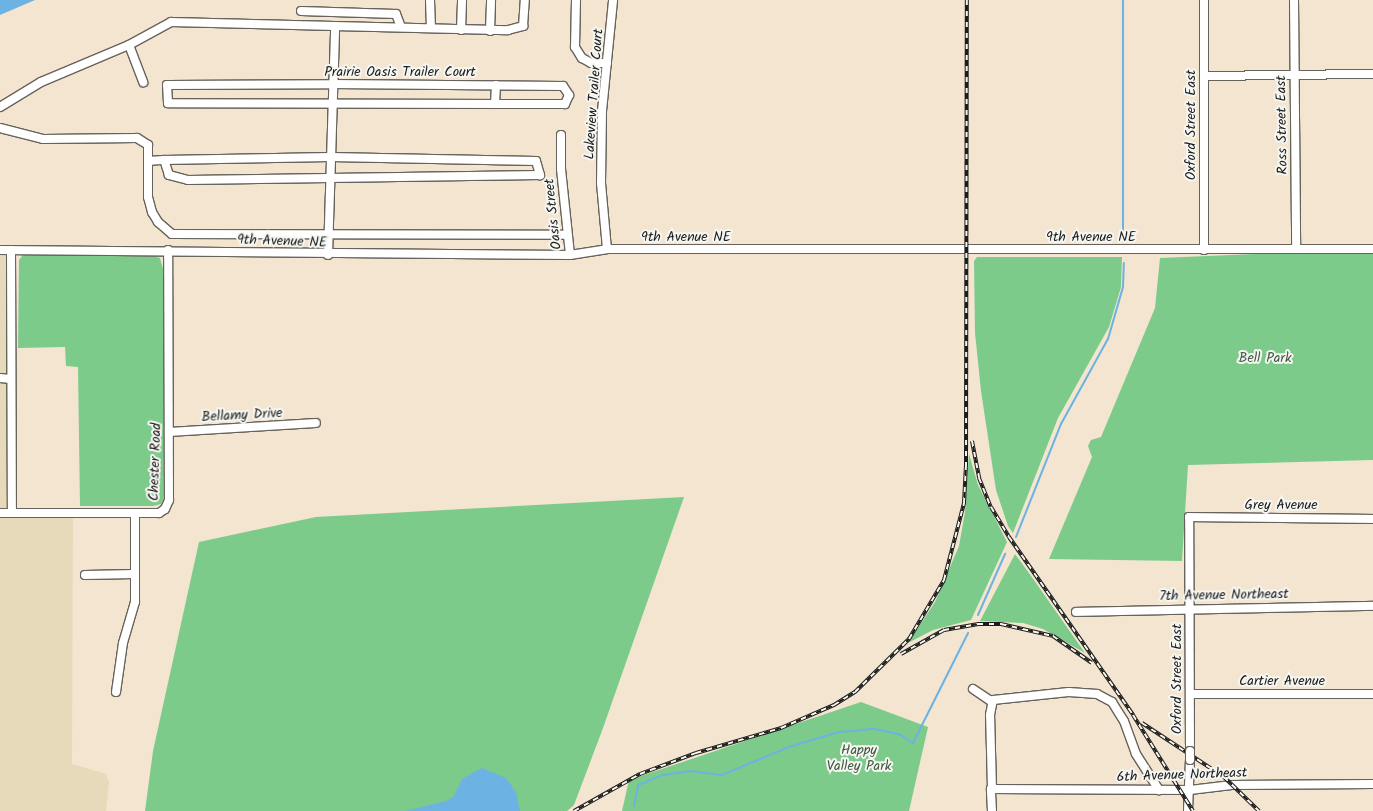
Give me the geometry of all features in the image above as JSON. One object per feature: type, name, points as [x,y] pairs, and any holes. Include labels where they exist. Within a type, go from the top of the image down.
[{"type":"street","points":[[430,0],[430,28]]},
{"type":"street","points":[[461,30],[462,0]]},
{"type":"street","points":[[490,0],[490,31]]},
{"type":"street","points":[[0,107],[41,82],[129,45],[171,22],[490,31],[523,26],[525,0]]},
{"type":"street","points":[[576,0],[575,47],[591,62],[607,63]]},
{"type":"street","name":"Lakeview Trailer Court","points":[[607,249],[601,182],[607,63],[614,0]]},
{"type":"street","name":"Oxford Street East","points":[[1204,0],[1204,250]]},
{"type":"street","name":"Ross Street East","points":[[1294,0],[1296,249]]},
{"type":"street","points":[[300,11],[396,14],[401,27]]},
{"type":"street","points":[[328,255],[328,179],[335,26]]},
{"type":"street","points":[[129,45],[143,82]]},
{"type":"street","points":[[1204,76],[1373,74]]},
{"type":"street","name":"Prairie Oasis Trailer Court","points":[[332,84],[496,85],[563,86],[569,95],[565,104],[332,105],[168,103],[167,85],[332,84]]},
{"type":"street","points":[[495,104],[496,85]]},
{"type":"street","points":[[0,128],[43,139],[137,138],[148,145],[148,197],[152,212],[158,222],[172,234],[567,235]]},
{"type":"street","name":"Oasis Street","points":[[561,135],[561,169],[570,255]]},
{"type":"street","points":[[148,161],[164,160],[330,157],[536,161],[540,175],[495,178],[188,180],[169,175],[164,160]]},
{"type":"street","points":[[495,160],[495,178]]},
{"type":"street","name":"9th Avenue NE","points":[[0,250],[168,250],[328,255],[570,255],[607,249],[1373,249]]},
{"type":"street","points":[[11,250],[12,513]]},
{"type":"street","name":"Chester Road","points":[[0,513],[159,513],[165,509],[169,500],[168,250]]},
{"type":"street","points":[[0,378],[11,378]]},
{"type":"street","name":"Bellamy Drive","points":[[169,432],[316,423]]},
{"type":"street","points":[[116,692],[123,643],[134,609],[135,513]]},
{"type":"street","name":"Oxford Street East","points":[[1188,811],[1191,694],[1189,517]]},
{"type":"street","name":"Grey Avenue","points":[[1189,517],[1373,518]]},
{"type":"street","points":[[86,575],[135,574]]},
{"type":"street","name":"7th Avenue Northeast","points":[[1076,612],[1189,608],[1373,606]]},
{"type":"street","points":[[973,690],[992,702]]},
{"type":"street","points":[[992,702],[997,699],[1027,698],[1061,692],[1105,697],[1121,716],[1136,754],[1159,790]]},
{"type":"street","name":"Cartier Avenue","points":[[1191,694],[1373,694]]},
{"type":"street","points":[[992,702],[992,811]]},
{"type":"street","name":"6th Avenue Northeast","points":[[992,788],[1190,790],[1232,785],[1373,784]]},
{"type":"shaded area","points":[[0,250],[11,250],[12,513],[73,513],[72,764],[106,774],[109,782],[106,811],[0,811]]},
{"type":"green space","name":"Bell Park","points":[[1373,249],[1373,460],[1188,465],[1182,561],[1049,559],[1092,457],[1088,446],[1091,440],[1101,437],[1155,308],[1160,258]]},
{"type":"green space","points":[[146,254],[160,258],[163,269],[164,498],[161,504],[153,506],[80,506],[78,367],[66,366],[65,347],[18,348],[19,260],[23,255]]},
{"type":"green space","points":[[977,257],[1122,257],[1121,287],[1109,327],[1058,418],[1013,533],[1008,526],[996,490],[981,391],[975,333],[974,261]]},
{"type":"green space","points":[[969,454],[978,485],[1007,542],[971,620],[933,630],[908,643],[935,602],[959,546],[965,512]]},
{"type":"green space","points":[[684,497],[603,728],[574,805],[567,811],[145,811],[153,751],[199,542],[316,517]]},
{"type":"green space","points":[[1015,554],[1085,653],[1043,629],[1023,623],[980,621]]},
{"type":"green space","name":"Happy Valley Park","points":[[861,702],[928,727],[909,811],[622,811],[629,780]]},
{"type":"water","points":[[0,0],[35,0],[0,15]]},
{"type":"water","points":[[482,768],[506,778],[516,792],[520,811],[405,811],[446,801],[453,797],[462,779]]},
{"type":"waterway","points":[[1123,0],[1123,235]]},
{"type":"waterway","points":[[1016,537],[1061,424],[1108,339],[1123,287],[1124,263]]},
{"type":"waterway","points":[[978,615],[1005,554]]},
{"type":"waterway","points":[[634,806],[638,785],[663,775],[690,771],[722,775],[789,747],[839,732],[875,729],[899,734],[913,743],[968,633]]},
{"type":"railway","points":[[574,811],[640,774],[696,753],[781,728],[834,705],[855,692],[909,639],[944,580],[964,503],[966,467],[967,0]]},
{"type":"railway","points":[[972,441],[979,478],[991,507],[1009,537],[1133,715],[1193,811]]},
{"type":"railway","points":[[901,654],[944,630],[978,624],[1001,624],[1053,636],[1092,663]]},
{"type":"railway","points":[[1142,723],[1224,777],[1259,811]]}]
